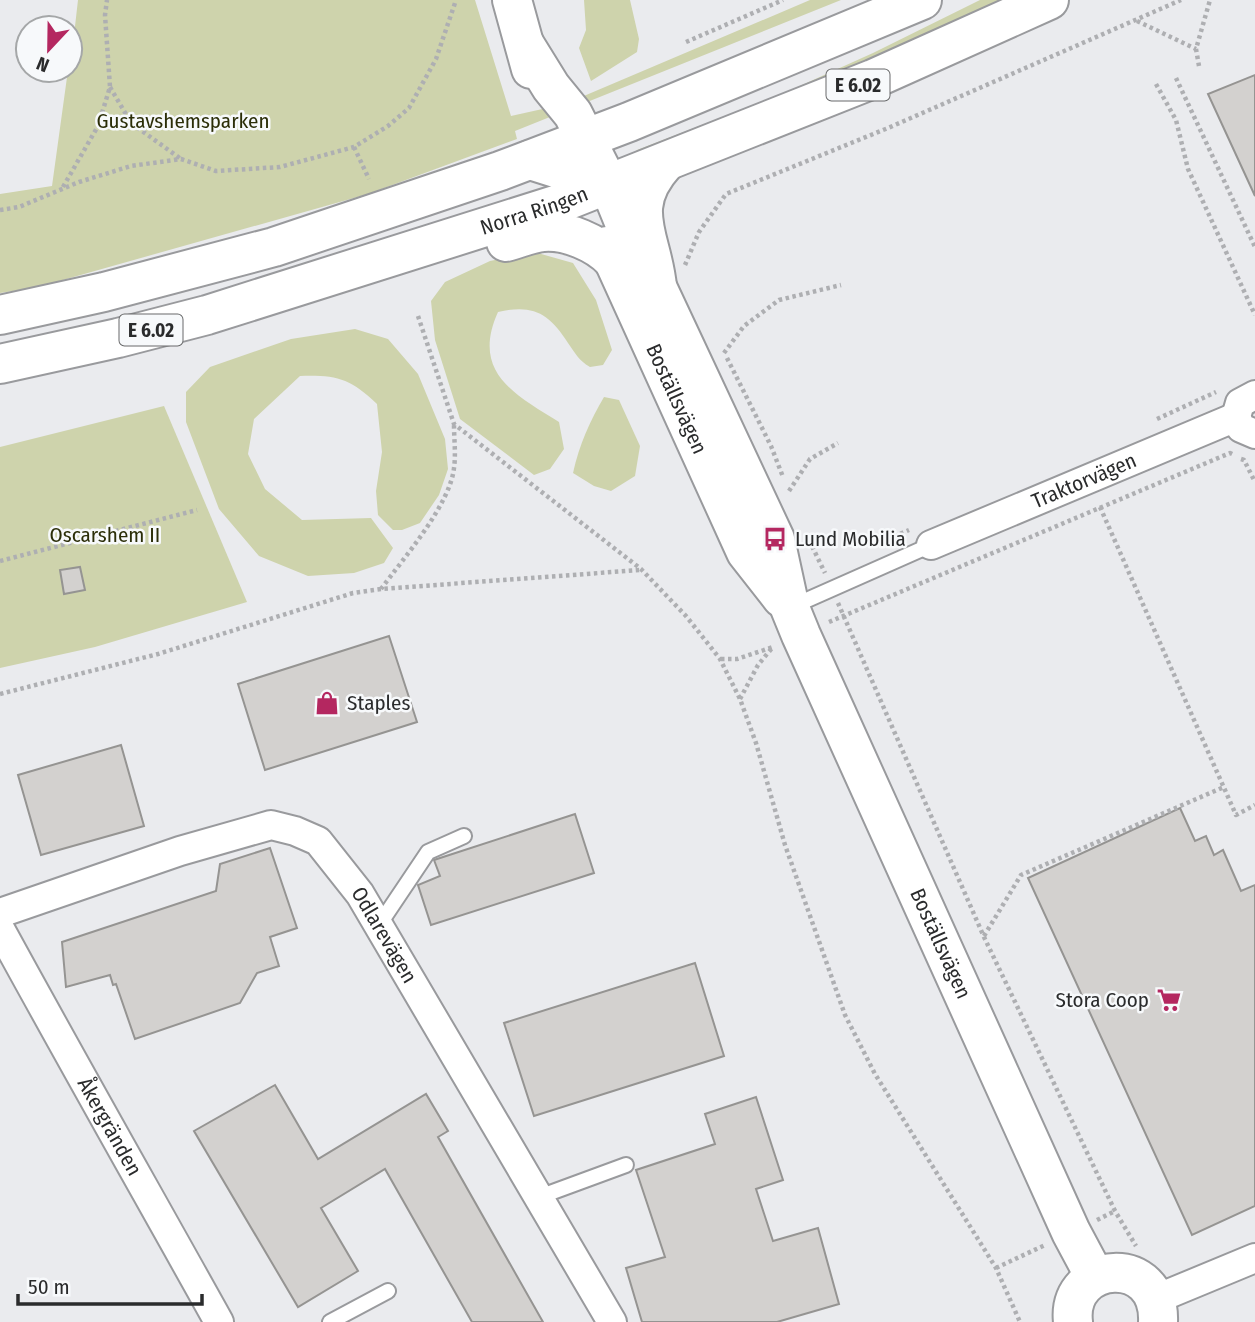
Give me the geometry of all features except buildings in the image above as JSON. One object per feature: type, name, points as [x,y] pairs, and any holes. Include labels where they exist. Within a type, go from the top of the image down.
[{"type":"main road","points":[[512,0],[525,45],[551,87],[573,114],[580,169]]},
{"type":"main road","name":"Norra Ringen","points":[[0,364],[207,315],[386,260],[580,169],[629,122],[922,0]]},
{"type":"main road","name":"Norra Ringen","points":[[0,316],[104,292],[580,169],[665,163],[873,79],[1049,0]]},
{"type":"main road","points":[[665,163],[649,186],[642,214],[643,229],[656,267],[672,282]]},
{"type":"main road","name":"Boställsvägen","points":[[580,169],[644,271],[672,282],[775,539],[790,608],[1071,1232],[1095,1277]]},
{"type":"main road","name":"Boställsvägen","points":[[580,169],[613,260],[746,552],[790,608]]},
{"type":"main road","points":[[386,260],[424,268],[545,232],[583,240],[605,252],[613,260]]},
{"type":"main road","points":[[1073,1322],[1075,1301],[1082,1288],[1095,1277],[1108,1272],[1131,1274],[1142,1280],[1157,1310]]},
{"type":"street","name":"Traktorvägen","points":[[931,545],[1246,426],[1240,403],[1255,395]]},
{"type":"street","name":"Odlarevägen","points":[[0,913],[180,851],[271,825],[318,841],[354,885],[379,925],[612,1322]]},
{"type":"street","name":"Åkergränden","points":[[0,929],[83,1083],[219,1322]]},
{"type":"street","points":[[1157,1310],[1255,1258]]},
{"type":"lane","points":[[790,608],[931,545]]},
{"type":"lane","points":[[379,925],[428,852],[464,836]]},
{"type":"lane","points":[[539,1197],[626,1165]]},
{"type":"lane","points":[[330,1322],[387,1290]]},
{"type":"path","points":[[63,188],[98,126],[110,87],[105,15],[107,0]]},
{"type":"path","points":[[110,87],[131,122],[180,159],[216,171],[280,167],[355,147],[388,126],[409,108],[436,59],[456,0]]},
{"type":"path","points":[[686,41],[783,0]]},
{"type":"path","points":[[672,282],[685,266],[699,232],[710,214],[726,194],[888,128],[1181,0]]},
{"type":"path","points":[[1199,66],[1196,49],[1210,0]]},
{"type":"path","points":[[1136,21],[1196,49]]},
{"type":"path","points":[[1176,78],[1255,247]]},
{"type":"path","points":[[1156,84],[1176,120],[1188,169],[1255,315]]},
{"type":"path","points":[[355,147],[369,178]]},
{"type":"path","points":[[0,210],[19,206],[63,188],[131,166],[180,159]]},
{"type":"path","points":[[724,353],[744,326],[779,300],[841,285]]},
{"type":"path","points":[[380,589],[418,540],[450,484],[454,468],[454,424],[418,316]]},
{"type":"path","points":[[720,345],[736,372],[771,446],[792,500]]},
{"type":"path","points":[[454,424],[641,569],[686,616],[720,659],[740,699],[756,743],[785,845],[845,1015],[876,1074],[996,1268],[1020,1322]]},
{"type":"path","points":[[789,491],[810,459],[838,443]]},
{"type":"path","points":[[844,616],[1230,453],[1244,460],[1255,482]]},
{"type":"path","points":[[1100,507],[1236,815],[1255,805]]},
{"type":"path","points":[[0,561],[197,510]]},
{"type":"path","points":[[808,537],[984,937],[1115,1211],[1141,1252]]},
{"type":"path","points":[[0,694],[159,654],[353,593],[641,569]]},
{"type":"path","points":[[720,659],[737,659],[772,648],[758,665],[740,699]]},
{"type":"path","points":[[984,937],[1021,875],[1224,787]]},
{"type":"green space","name":"Gustavshemsparken","points":[[78,0],[475,0],[511,116],[565,104],[810,0],[841,0],[515,131],[517,139],[368,194],[38,287],[0,293],[0,194],[52,186],[66,84],[84,84],[84,14],[76,14]]},
{"type":"green space","points":[[584,0],[630,0],[639,39],[637,52],[591,81],[579,48],[586,30]]},
{"type":"green space","points":[[980,0],[1014,0],[880,59],[633,155],[637,150],[782,94]]},
{"type":"green space","points":[[534,252],[573,263],[596,300],[612,350],[603,365],[590,367],[583,362],[554,324],[539,313],[521,309],[498,312],[491,333],[490,351],[494,366],[513,391],[559,422],[564,449],[550,469],[534,475],[460,419],[435,340],[431,301],[445,282],[490,261]]},
{"type":"green space","points":[[355,329],[388,339],[418,374],[445,439],[448,469],[439,495],[420,523],[402,530],[393,530],[378,515],[376,491],[382,452],[377,404],[359,389],[342,380],[323,376],[300,376],[254,419],[248,454],[265,489],[302,520],[371,518],[393,548],[384,563],[354,573],[308,576],[259,556],[219,509],[186,422],[186,392],[210,367],[291,339]]},
{"type":"green space","points":[[604,397],[619,400],[640,446],[635,476],[611,491],[594,486],[573,473],[578,453]]},
{"type":"green space","name":"Oscarshem II","points":[[164,406],[247,602],[95,647],[0,668],[0,447]]},
{"type":"place","name":"Lund Mobilia","points":[[775,539]]},
{"type":"place","name":"Staples","points":[[327,703]]},
{"type":"place","name":"Stora Coop","points":[[1169,1000]]}]
